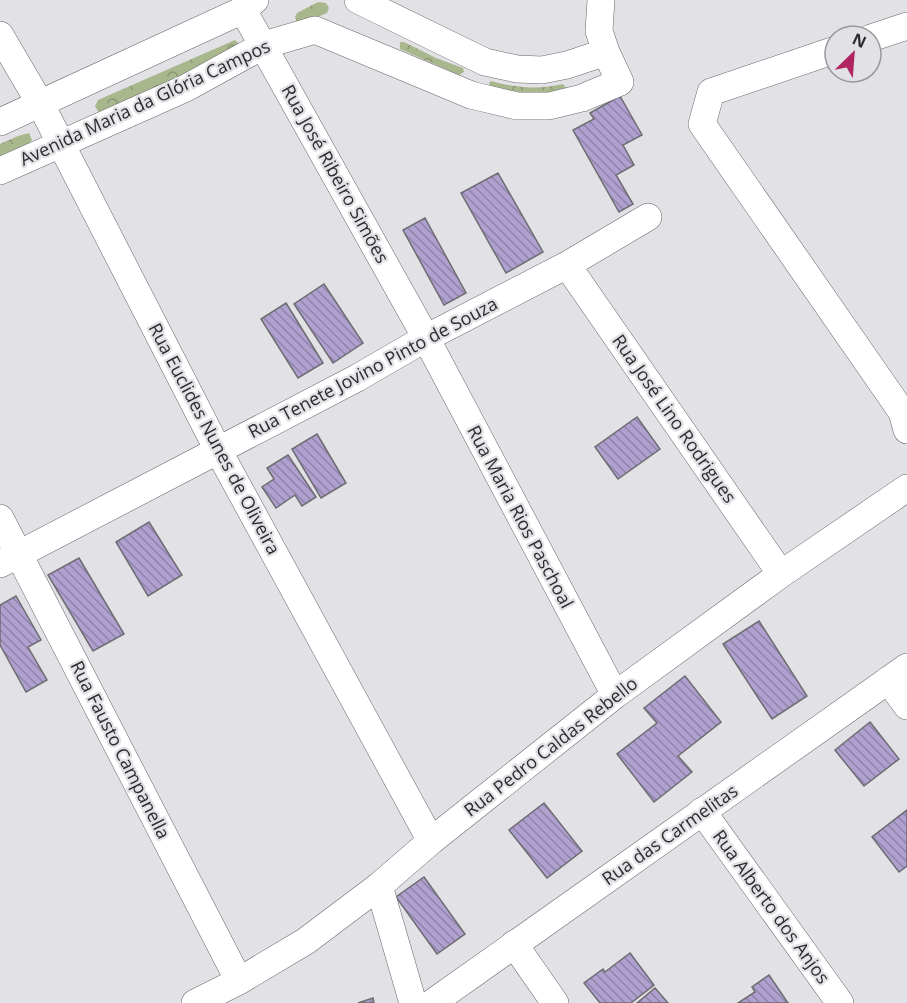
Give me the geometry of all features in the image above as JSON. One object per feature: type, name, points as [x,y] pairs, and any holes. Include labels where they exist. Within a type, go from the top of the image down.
[{"type":"street","points":[[358,0],[387,5],[485,62],[517,69],[542,70],[567,65],[606,52],[599,31],[601,0]]},
{"type":"street","points":[[0,122],[249,5]]},
{"type":"street","name":"Rua José Ribeiro Simões","points":[[249,5],[264,45],[426,338]]},
{"type":"street","points":[[350,45],[387,5]]},
{"type":"street","points":[[883,34],[907,26]]},
{"type":"street","name":"Avenida Maria da Glória Campos","points":[[0,171],[186,88],[264,45],[315,30],[471,95],[517,106],[549,106],[582,98],[620,82],[606,52]]},
{"type":"street","name":"Rua Euclides Nunes de Oliveira","points":[[0,35],[60,143],[218,450],[431,841]]},
{"type":"street","points":[[823,54],[711,92],[702,124],[899,399],[907,430]]},
{"type":"street","name":"Rua Tenete Jovino Pinto de Souza","points":[[9,560],[357,378],[426,338],[567,265],[648,217]]},
{"type":"street","name":"Rua José Lino Rodrigues","points":[[567,265],[781,574]]},
{"type":"street","name":"Rua Maria Rios Paschoal","points":[[426,338],[615,695]]},
{"type":"street","name":"Rua Pedro Caldas Rebello","points":[[195,1003],[239,981],[306,941],[379,886],[431,841],[615,695],[781,574],[907,488]]},
{"type":"street","name":"Rua Fausto Campanella","points":[[0,519],[9,560],[239,981]]},
{"type":"street","points":[[898,673],[907,706]]},
{"type":"street","name":"Rua das Carmelitas","points":[[432,1003],[898,673]]},
{"type":"street","name":"Rua Alberto dos Anjos","points":[[702,812],[840,1003]]},
{"type":"street","points":[[379,886],[413,1003]]},
{"type":"street","points":[[514,944],[555,1003]]},
{"type":"green space","points":[[318,2],[326,3],[329,8],[327,13],[303,23],[297,22],[295,17],[297,13]]},
{"type":"green space","points":[[235,40],[242,46],[241,52],[99,113],[95,106],[98,100]]},
{"type":"green space","points":[[400,42],[463,68],[464,72],[459,75],[400,49]]},
{"type":"green space","points":[[491,81],[527,87],[563,84],[566,88],[537,94],[519,93],[490,87]]},
{"type":"green space","points":[[29,133],[32,140],[25,148],[0,160],[0,144]]},
{"type":"building","points":[[620,96],[642,135],[623,145],[634,165],[616,175],[633,204],[619,212],[573,130],[594,119],[590,113]]},
{"type":"building","points":[[498,173],[543,252],[506,273],[461,193]]},
{"type":"building","points":[[425,218],[466,293],[444,305],[403,230]]},
{"type":"building","points":[[324,284],[363,343],[333,363],[294,304]]},
{"type":"building","points":[[286,303],[323,363],[298,378],[261,319]]},
{"type":"building","points":[[637,417],[660,449],[618,479],[595,447]]},
{"type":"building","points":[[317,434],[346,483],[321,498],[292,449]]},
{"type":"building","points":[[288,455],[316,497],[302,506],[295,495],[276,508],[262,487],[274,479],[267,468]]},
{"type":"building","points":[[149,522],[182,575],[148,596],[116,542]]},
{"type":"building","points":[[79,558],[124,634],[93,651],[48,575]]},
{"type":"building","points":[[16,596],[41,640],[28,647],[47,680],[26,692],[0,645],[0,605]]},
{"type":"building","points":[[759,621],[807,696],[772,719],[723,644]]},
{"type":"building","points":[[685,676],[721,722],[678,756],[692,772],[654,802],[617,754],[657,723],[644,708]]},
{"type":"building","points":[[870,722],[899,759],[864,786],[835,750]]},
{"type":"building","points":[[544,803],[582,851],[547,878],[509,830]]},
{"type":"building","points":[[907,810],[907,866],[899,872],[872,837]]},
{"type":"building","points":[[424,877],[465,934],[437,954],[396,897]]},
{"type":"building","points":[[630,953],[654,985],[631,1003],[600,1003],[584,983],[603,969],[605,972]]},
{"type":"building","points":[[769,975],[788,1003],[738,1003],[755,992],[752,987]]},
{"type":"building","points":[[655,988],[668,1003],[637,1003]]},
{"type":"building","points":[[373,998],[374,1003],[358,1003]]}]
